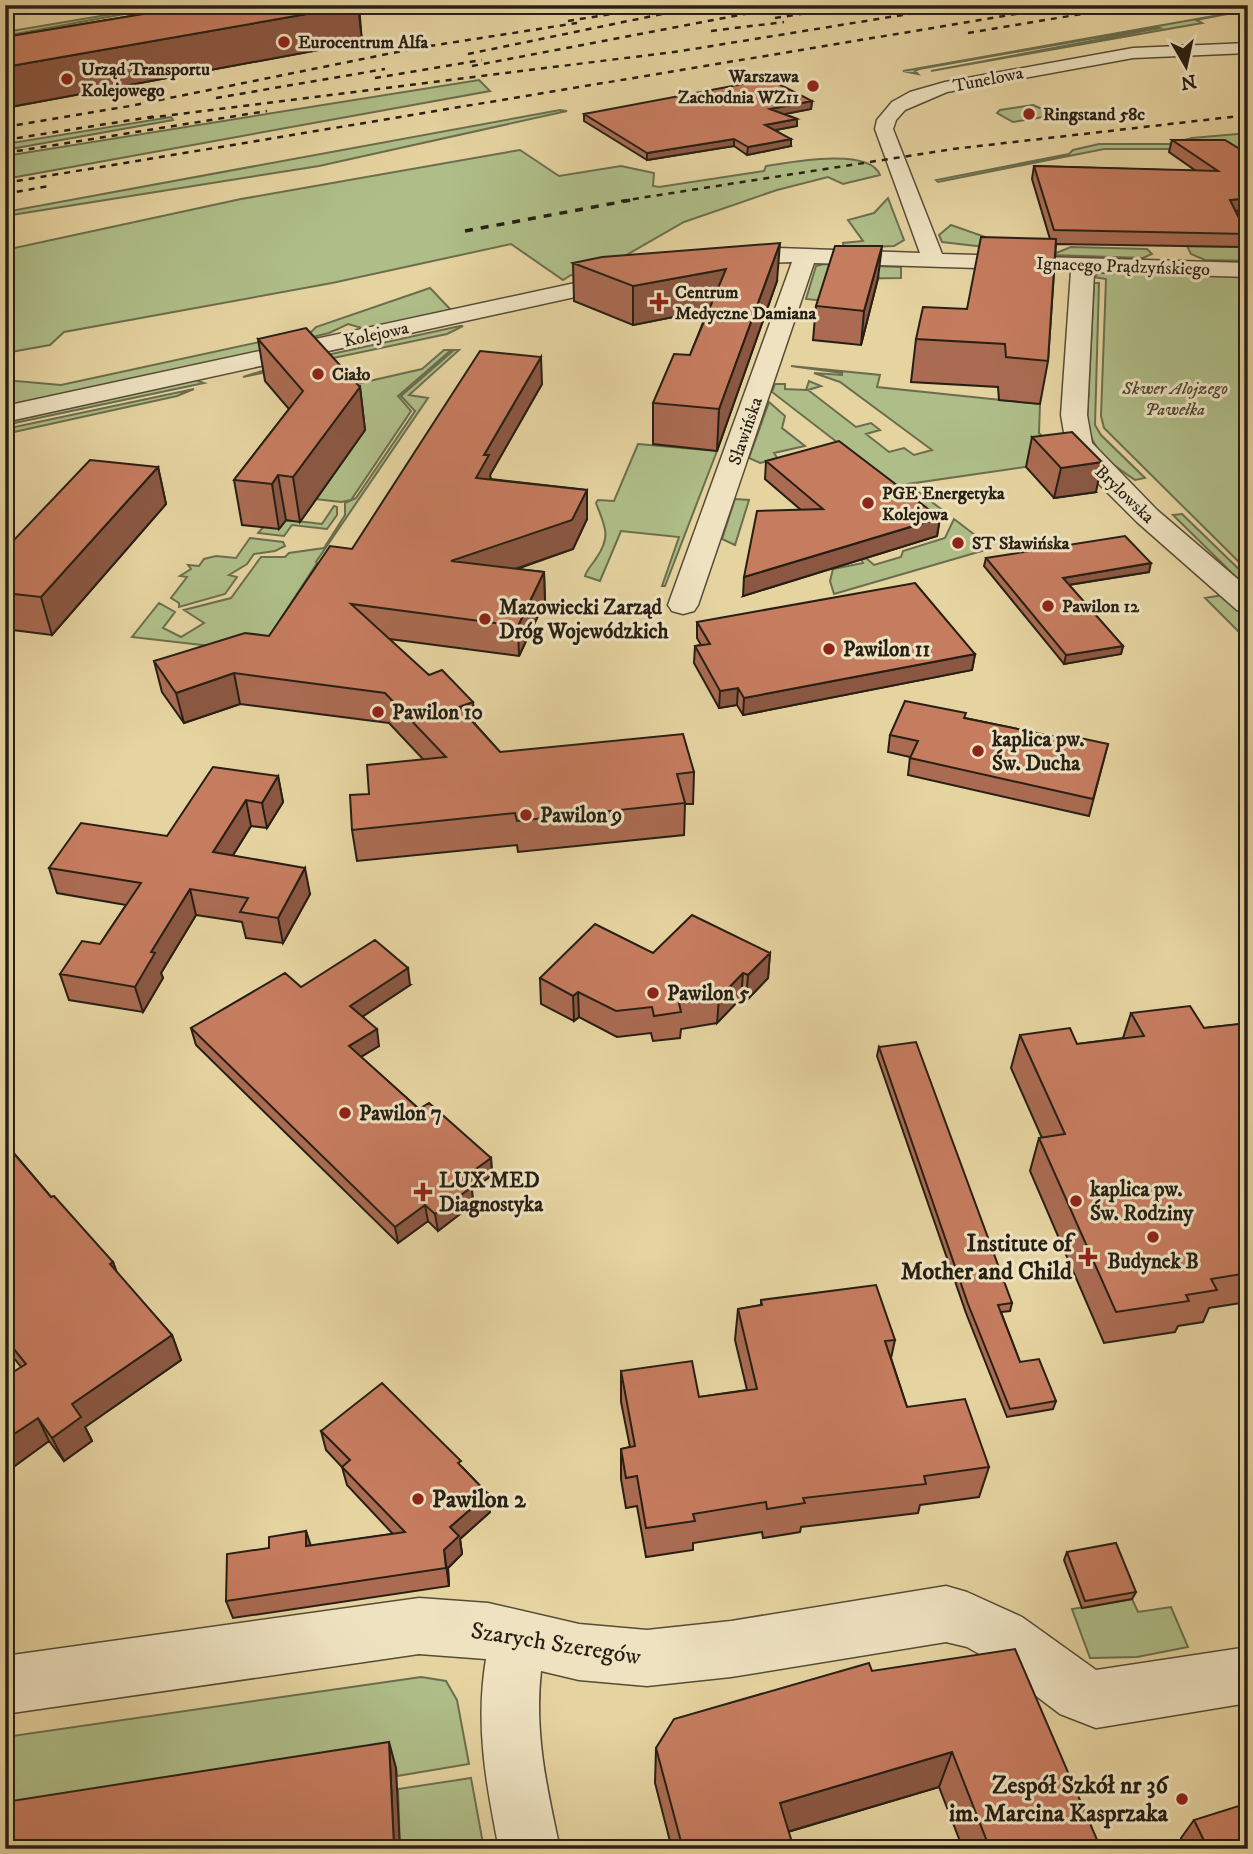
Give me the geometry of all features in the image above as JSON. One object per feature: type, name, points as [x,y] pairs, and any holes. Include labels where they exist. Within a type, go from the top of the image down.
[{"type":"street","name":"Tunelowa","points":[[933,259],[884,129],[886,119],[900,105],[944,87],[1112,55],[1162,50],[1248,48]]},
{"type":"street","name":"Ignacego Prądzyńskiego","points":[[701,262],[747,255],[1248,270]]},
{"type":"street","name":"Sławińska","points":[[683,605],[805,256]]},
{"type":"street","name":"Brylowska","points":[[1083,264],[1074,415],[1079,444],[1085,454],[1139,509],[1248,604]]},
{"type":"street","name":"Kolejowa","points":[[5,414],[650,274]]},
{"type":"street","name":"Szarych Szeregów","points":[[5,1685],[419,1626],[460,1628],[518,1637],[579,1652],[648,1658],[677,1657],[946,1614],[974,1620],[998,1632],[1080,1694],[1096,1699],[1248,1675]]},
{"type":"street","points":[[518,1637],[509,1719],[512,1757],[530,1849]]},
{"type":"green space","points":[[162,7],[5,36],[5,32]]},
{"type":"green space","points":[[1248,10],[1196,20],[1202,23],[931,71],[1160,28],[919,69],[915,71],[918,74],[903,71]]},
{"type":"green space","points":[[479,80],[490,91],[5,179],[5,156]]},
{"type":"green space","points":[[1033,105],[1056,115],[1013,122],[997,113],[1000,110]]},
{"type":"green space","points":[[560,110],[567,111],[319,166],[5,216],[5,212]]},
{"type":"green space","points":[[171,117],[173,120],[5,150],[5,144]]},
{"type":"green space","points":[[1248,133],[1248,149],[1104,149],[938,182],[936,180],[1069,154],[1073,150],[1099,144],[1169,144],[1192,138]]},
{"type":"green space","points":[[520,150],[559,176],[621,166],[654,173],[653,186],[659,187],[764,171],[766,166],[829,158],[861,161],[873,166],[880,175],[843,184],[828,177],[777,190],[684,222],[588,277],[571,275],[563,280],[511,244],[332,283],[64,332],[50,345],[5,353],[5,250],[241,199]]},
{"type":"green space","points":[[888,198],[904,240],[894,246],[844,248],[843,243],[863,241],[848,220],[874,213]]},
{"type":"green space","points":[[951,225],[1028,252],[942,242],[939,235]]},
{"type":"green space","points":[[1187,246],[1248,247],[1248,261],[1205,260],[1191,254]]},
{"type":"green space","points":[[1071,247],[1147,249],[1152,254],[1143,258],[1051,255]]},
{"type":"green space","points":[[816,266],[901,267],[901,278],[831,279],[825,301],[806,299]]},
{"type":"green space","name":"Skwer Alojzego Pawełka","points":[[1100,272],[1248,274],[1248,571],[1104,428],[1101,416],[1106,279],[1094,277]]},
{"type":"green space","points":[[1094,283],[1099,283],[1095,425],[1101,435],[1145,478],[1135,480],[1105,457],[1094,443],[1087,424]]},
{"type":"green space","points":[[430,288],[451,310],[369,330],[348,324],[309,338],[308,335],[316,327]]},
{"type":"green space","points":[[463,326],[447,334],[243,377],[281,365]]},
{"type":"green space","points":[[264,341],[277,350],[5,409],[5,380],[61,385]]},
{"type":"green space","points":[[444,350],[451,350],[398,396],[411,411],[351,500],[341,502],[246,491],[330,390],[422,369]]},
{"type":"green space","points":[[454,350],[459,350],[409,395],[428,398],[316,562],[267,640],[254,651],[132,637],[159,603],[175,612],[163,628],[181,637],[204,623],[184,610],[231,598],[261,557],[285,557],[289,553],[324,548],[345,515],[345,503],[356,498],[415,411],[401,396]]},
{"type":"green space","points":[[791,366],[880,375],[877,387],[1040,404],[1039,433],[1066,461],[908,484],[949,515],[925,510],[772,392],[775,384],[785,384],[785,389],[806,390],[809,381],[821,386],[808,390],[856,427],[871,423],[880,430],[866,434],[889,452],[904,448],[914,455],[932,450],[840,382],[814,373],[842,373]]},
{"type":"green space","points":[[195,380],[204,383],[5,425],[5,422]]},
{"type":"green space","points":[[194,389],[177,396],[5,434],[5,429]]},
{"type":"green space","points":[[769,402],[785,416],[782,428],[805,446],[774,453],[778,459],[760,463],[749,458]]},
{"type":"green space","points":[[638,444],[717,451],[665,586],[662,586],[679,537],[621,531],[600,581],[585,576],[602,549],[605,536],[604,524],[596,503],[598,500],[614,501]]},
{"type":"green space","points":[[735,499],[749,500],[735,545],[722,539]]},
{"type":"green space","points":[[334,506],[337,507],[337,515],[327,529],[292,525],[284,536],[258,533],[271,523],[279,521],[322,524]]},
{"type":"green space","points":[[1182,514],[1248,580],[1241,582],[1173,515]]},
{"type":"green space","points":[[954,519],[992,548],[834,594],[830,581],[833,569],[863,563],[861,559],[866,558],[874,565],[901,557],[903,551],[945,538]]},
{"type":"green space","points":[[250,538],[283,542],[285,546],[275,551],[254,554],[247,564],[229,575],[237,577],[225,594],[179,607],[179,603],[171,598],[187,577],[180,576],[191,569],[188,565],[199,566],[204,559],[216,556],[236,558]]},
{"type":"green space","points":[[1223,595],[1248,620],[1248,641],[1205,598]]},
{"type":"green space","points":[[1132,1599],[1138,1612],[1171,1607],[1188,1647],[1137,1657],[1090,1658],[1072,1609]]},
{"type":"green space","points":[[421,1677],[446,1681],[457,1700],[469,1764],[397,1776],[396,1768],[5,1829],[5,1737]]},
{"type":"green space","points":[[471,1778],[484,1849],[400,1849],[398,1789]]},
{"type":"building","points":[[183,5],[358,5],[5,67],[5,37],[185,7]]},
{"type":"building","points":[[769,79],[812,101],[770,109],[797,119],[765,125],[791,139],[748,147],[734,139],[647,153],[584,114]]},
{"type":"building","points":[[1172,140],[1225,140],[1248,154],[1248,198],[1230,200],[1247,234],[1054,230],[1034,166],[1218,171]]},
{"type":"building","points":[[981,237],[1056,239],[1048,361],[1006,357],[1005,344],[916,339],[923,307],[967,309]]},
{"type":"building","points":[[780,243],[719,409],[653,403],[674,354],[690,355],[726,269],[633,286],[573,263],[602,257]]},
{"type":"building","points":[[835,246],[882,246],[864,311],[816,306]]},
{"type":"building","points":[[306,328],[360,387],[293,477],[278,475],[272,484],[234,480],[303,391],[258,339]]},
{"type":"building","points":[[480,351],[541,357],[484,455],[489,455],[476,478],[587,490],[572,520],[451,561],[544,572],[518,626],[351,604],[429,675],[442,670],[473,702],[459,707],[500,752],[683,734],[694,772],[677,774],[685,803],[517,821],[515,813],[352,830],[350,795],[369,794],[367,765],[446,757],[385,693],[234,673],[176,693],[154,661],[245,633],[269,636],[330,546],[352,549]]},
{"type":"building","points":[[1072,432],[1102,462],[1061,468],[1032,437]]},
{"type":"building","points":[[839,441],[940,518],[744,577],[757,511],[823,509],[766,461]]},
{"type":"building","points":[[90,460],[158,467],[41,597],[5,593],[5,539],[14,540]]},
{"type":"building","points":[[1125,536],[1151,563],[1063,578],[1123,646],[1066,655],[986,558]]},
{"type":"building","name":"Pawilon 11","points":[[915,583],[975,654],[744,698],[738,688],[720,691],[695,646],[710,644],[697,622]]},
{"type":"building","points":[[905,701],[966,713],[964,718],[1071,740],[1071,736],[1108,744],[1093,799],[910,758],[918,741],[890,735]]},
{"type":"building","points":[[213,767],[278,776],[262,803],[246,800],[213,852],[305,868],[278,918],[240,912],[248,898],[190,889],[151,952],[155,953],[135,987],[60,974],[82,941],[100,944],[141,883],[49,868],[81,823],[167,836]]},
{"type":"building","points":[[692,915],[770,953],[748,975],[743,973],[719,998],[679,1003],[681,1012],[654,1016],[652,1007],[616,1011],[578,992],[573,996],[540,978],[595,924],[653,953]]},
{"type":"building","name":"Pawilon 7","points":[[375,940],[408,968],[350,1006],[377,1029],[349,1046],[419,1109],[429,1103],[491,1158],[462,1179],[472,1187],[435,1214],[425,1205],[395,1227],[191,1028],[285,973],[301,987]]},
{"type":"building","name":"Budynek B","points":[[1190,1006],[1204,1028],[1248,1023],[1248,1273],[1211,1279],[1217,1290],[1186,1295],[1189,1301],[1116,1312],[1039,1138],[1065,1134],[1020,1035],[1070,1028],[1077,1044],[1144,1036],[1131,1013]]},
{"type":"building","points":[[916,1042],[1012,1303],[998,1305],[1020,1362],[1039,1359],[1056,1401],[1010,1409],[968,1304],[879,1047]]},
{"type":"building","points":[[5,1143],[51,1197],[54,1196],[113,1262],[110,1264],[172,1335],[72,1404],[81,1417],[52,1438],[38,1418],[5,1440],[5,1377],[26,1364],[5,1338]]},
{"type":"building","points":[[876,1285],[895,1340],[885,1341],[907,1407],[965,1399],[989,1467],[924,1476],[926,1484],[803,1498],[805,1503],[767,1509],[766,1502],[693,1514],[695,1521],[646,1528],[637,1476],[626,1478],[621,1449],[635,1446],[621,1371],[692,1361],[699,1397],[757,1389],[738,1309],[762,1305],[761,1300]]},
{"type":"building","points":[[382,1383],[461,1461],[458,1463],[488,1494],[450,1527],[459,1536],[444,1550],[446,1568],[226,1601],[227,1554],[269,1548],[269,1537],[306,1531],[306,1546],[405,1532],[342,1467],[350,1460],[321,1431]]},
{"type":"building","points":[[1116,1543],[1136,1592],[1085,1601],[1067,1552]]},
{"type":"building","points":[[1015,1649],[1101,1849],[990,1849],[952,1752],[780,1803],[794,1849],[683,1849],[656,1748],[674,1719],[869,1663],[872,1671]]},
{"type":"building","points":[[389,1742],[394,1846],[380,1849],[5,1849],[5,1802]]},
{"type":"building","points":[[1248,1803],[1248,1849],[1208,1849],[1194,1820]]},
{"type":"railway","points":[[468,54],[706,5]]},
{"type":"railway","points":[[472,66],[792,5]]},
{"type":"railway","points":[[775,18],[859,5]]},
{"type":"railway","points":[[148,118],[681,51],[964,5]]},
{"type":"railway","points":[[5,183],[1070,5]]},
{"type":"railway","points":[[968,33],[1135,5]]},
{"type":"railway","points":[[568,21],[630,11]]},
{"type":"railway","points":[[711,31],[784,22]]},
{"type":"railway","points":[[5,127],[130,106],[417,48],[577,23]]},
{"type":"railway","points":[[375,78],[482,60]]},
{"type":"railway","points":[[216,98],[385,69]]},
{"type":"railway","points":[[5,153],[267,111]]},
{"type":"railway","points":[[621,201],[953,149],[1248,115]]},
{"type":"railway","points":[[5,140],[157,116]]},
{"type":"railway","points":[[5,194],[49,186]]},
{"type":"railway","points":[[465,231],[631,200]]},
{"type":"place","name":"Eurocentrum Alfa","points":[[284,42]]},
{"type":"place","name":"Urząd Transportu Kolejowego","points":[[67,79]]},
{"type":"place","name":"Warszawa Zachodnia WZ11","points":[[813,86]]},
{"type":"place","name":"Ringstand 58c","points":[[1029,114]]},
{"type":"place","name":"Centrum Medyczne Damiana","points":[[659,302]]},
{"type":"place","name":"Ciało","points":[[318,374]]},
{"type":"place","name":"PGE Energetyka Kolejowa","points":[[868,503]]},
{"type":"place","name":"ST Sławińska","points":[[958,543]]},
{"type":"place","name":"Pawilon 12","points":[[1048,606]]},
{"type":"place","name":"Mazowiecki Zarząd Dróg Wojewódzkich","points":[[485,619]]},
{"type":"place","name":"Pawilon 11","points":[[829,649]]},
{"type":"place","name":"Pawilon 10","points":[[378,712]]},
{"type":"place","name":"kaplica pw. Św. Ducha","points":[[978,751]]},
{"type":"place","name":"Pawilon 9","points":[[526,815]]},
{"type":"place","name":"Pawilon 5","points":[[653,993]]},
{"type":"place","name":"Pawilon 7","points":[[345,1113]]},
{"type":"place","name":"LUX MED Diagnostyka","points":[[423,1192]]},
{"type":"place","name":"kaplica pw. Św. Rodziny","points":[[1076,1201]]},
{"type":"place","name":"Budynek B","points":[[1153,1237]]},
{"type":"place","name":"Institute of Mother and Child","points":[[1088,1257]]},
{"type":"place","name":"Pawilon 2","points":[[418,1499]]},
{"type":"place","name":"Zespół Szkół nr 36 im. Marcina Kasprzaka","points":[[1182,1799]]}]
